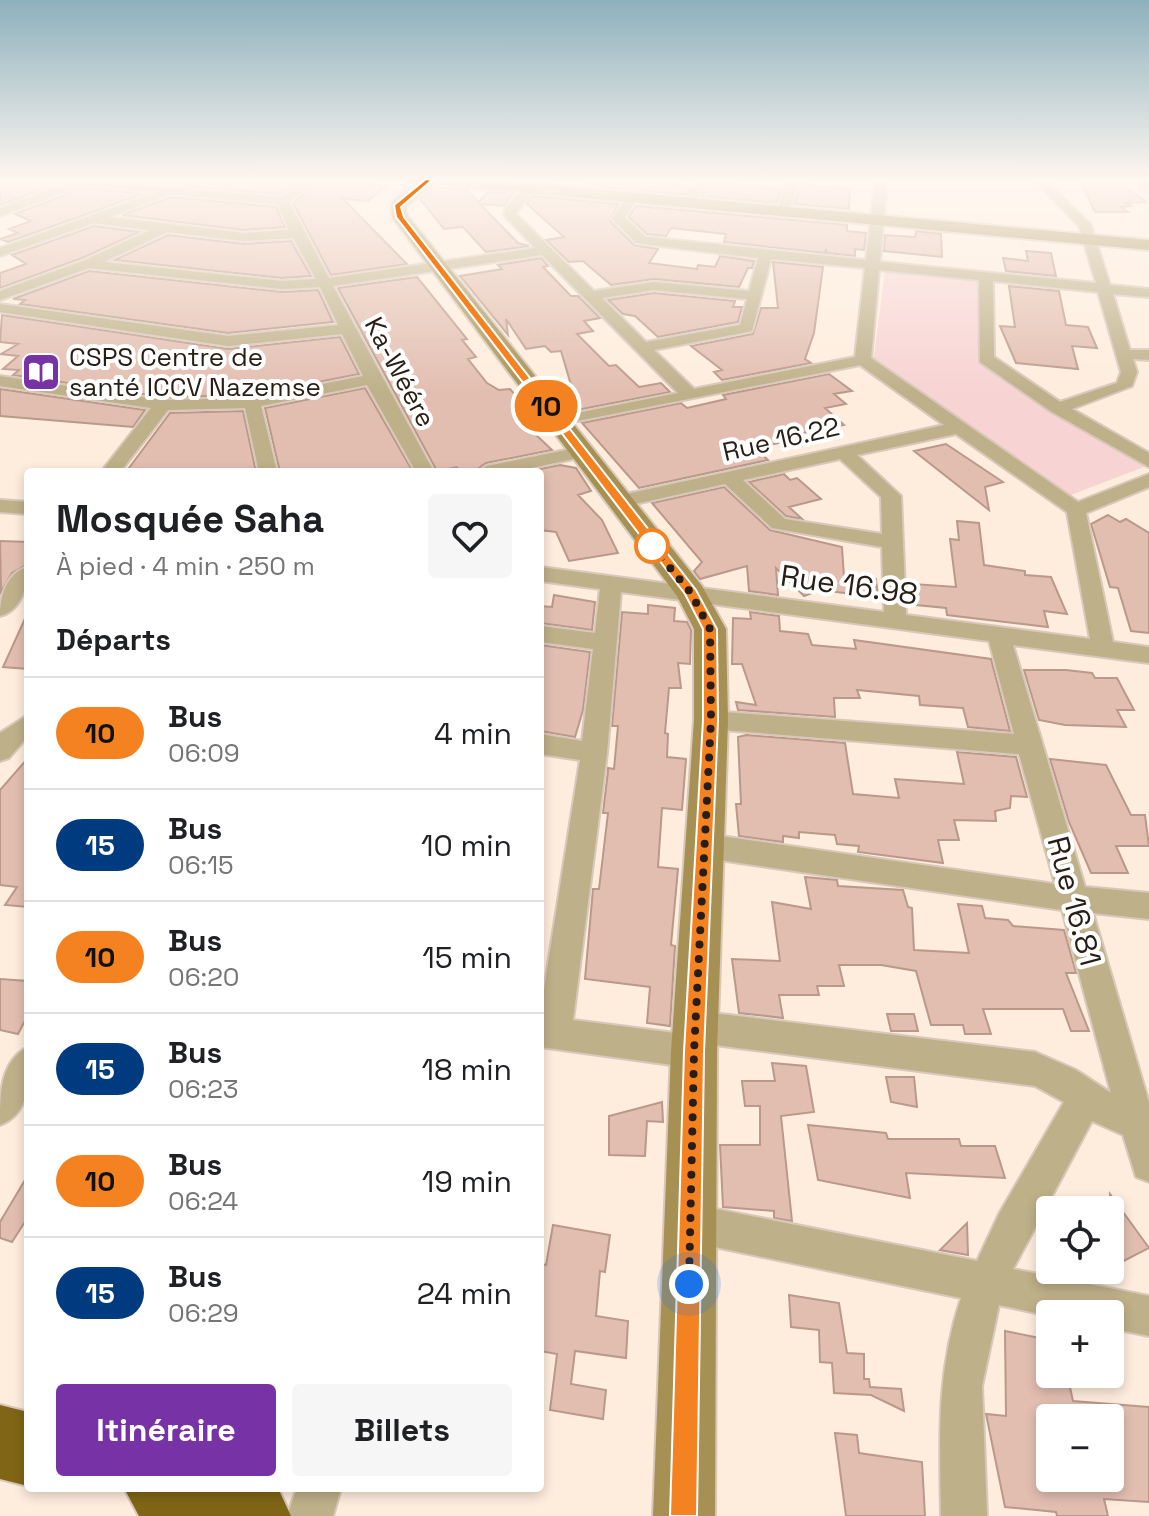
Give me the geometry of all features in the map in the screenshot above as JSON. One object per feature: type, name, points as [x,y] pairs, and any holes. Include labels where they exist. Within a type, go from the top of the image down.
[{"type":"highway","points":[[0,1442],[24,1448]]},
{"type":"highway","points":[[175,1492],[253,1516]]},
{"type":"street","points":[[0,296],[116,251]]},
{"type":"street","name":"Ka-Wéére","points":[[305,251],[325,283],[371,379],[423,468]]},
{"type":"street","points":[[426,251],[617,502],[691,593],[710,629],[711,720],[695,1040],[684,1516]]},
{"type":"street","points":[[88,264],[247,284],[325,283],[541,251]]},
{"type":"street","points":[[547,251],[690,395]]},
{"type":"street","points":[[734,251],[1149,293]]},
{"type":"street","points":[[863,360],[874,251]]},
{"type":"street","points":[[1058,408],[1124,386],[1129,372],[1092,251]]},
{"type":"street","points":[[643,347],[747,328],[766,254]]},
{"type":"street","points":[[986,276],[986,359],[1058,408],[1149,461]]},
{"type":"street","points":[[590,296],[654,286],[756,296]]},
{"type":"street","points":[[0,308],[228,341],[347,329]]},
{"type":"street","points":[[1124,354],[1149,355]]},
{"type":"street","points":[[558,422],[863,360],[1076,510],[1103,648]]},
{"type":"street","points":[[0,381],[163,405],[252,403],[371,379]]},
{"type":"street","points":[[252,403],[267,468]]},
{"type":"street","points":[[113,468],[163,405]]},
{"type":"street","name":"Rue 16.22","points":[[617,502],[957,428]]},
{"type":"street","points":[[842,451],[891,496],[895,622]]},
{"type":"street","points":[[506,468],[581,452]]},
{"type":"street","points":[[729,478],[779,524],[891,542]]},
{"type":"street","points":[[1076,510],[1149,480]]},
{"type":"street","points":[[0,506],[24,508]]},
{"type":"street","name":"Rue 16.98","points":[[544,575],[1149,655]]},
{"type":"street","points":[[11,606],[24,582]]},
{"type":"street","points":[[611,583],[602,642],[594,753],[547,1031],[695,1040],[1035,1069],[1052,1073],[1087,1096],[1143,1124]]},
{"type":"street","points":[[544,635],[602,642]]},
{"type":"street","name":"Rue 16.81","points":[[999,637],[1143,1124],[1149,1164]]},
{"type":"street","points":[[711,720],[1031,745]]},
{"type":"street","points":[[0,751],[14,733],[24,727]]},
{"type":"street","points":[[544,745],[594,753]]},
{"type":"street","points":[[706,846],[1074,899],[1149,906]]},
{"type":"street","points":[[0,1108],[19,1073]]},
{"type":"street","points":[[964,1516],[962,1371],[985,1284],[1087,1096]]},
{"type":"street","points":[[691,1223],[1149,1316]]},
{"type":"street","points":[[310,1516],[318,1492]]},
{"type":"shaded area","points":[[885,271],[986,280],[990,360],[1149,465],[1068,496],[873,363]]},
{"type":"building","points":[[24,251],[98,251],[0,288],[0,273],[26,264],[12,255]]},
{"type":"building","points":[[135,251],[297,251],[311,276],[282,278],[115,260]]},
{"type":"building","points":[[318,251],[394,251],[407,264],[331,275]]},
{"type":"building","points":[[557,251],[657,251],[649,263],[697,269],[698,265],[715,267],[720,256],[754,261],[739,287],[654,279],[611,285],[583,261],[569,262]]},
{"type":"building","points":[[855,251],[855,256],[827,253]]},
{"type":"building","points":[[884,251],[942,251],[942,257]]},
{"type":"building","points":[[1026,251],[1051,253],[1056,276],[1006,271],[1003,258],[1028,261]]},
{"type":"building","points":[[541,258],[548,266],[543,267],[571,296],[578,296],[600,318],[584,321],[593,331],[577,334],[609,366],[616,365],[639,387],[661,383],[670,392],[572,411],[566,409],[552,388],[571,385],[561,351],[551,352],[545,346],[526,349],[506,319],[508,335],[460,276],[502,269],[498,265]]},
{"type":"building","points":[[773,262],[823,267],[814,333],[805,359],[811,363],[722,380],[714,372],[722,370],[691,346],[753,334],[761,308],[778,308]]},
{"type":"building","points":[[89,271],[282,292],[318,290],[333,322],[228,333],[20,304],[25,300],[13,299]]},
{"type":"building","points":[[417,277],[467,339],[462,340],[476,357],[468,359],[487,383],[499,390],[510,389],[518,398],[521,418],[518,418],[552,450],[486,463],[479,468],[435,468],[338,288]]},
{"type":"building","points":[[1009,286],[1059,291],[1066,325],[1088,327],[1097,348],[1072,346],[1078,369],[1016,363],[1000,326],[1015,327]]},
{"type":"building","points":[[654,293],[735,301],[733,307],[742,307],[738,322],[658,337],[635,316],[623,314],[608,300]]},
{"type":"building","points":[[2,315],[228,349],[340,337],[359,374],[252,395],[163,397],[13,375],[19,370],[3,369],[18,356],[1,354],[18,344],[0,342]]},
{"type":"building","points":[[829,374],[852,391],[834,394],[846,404],[825,408],[844,425],[797,434],[802,438],[755,448],[768,460],[639,488],[582,423],[681,403],[687,408],[726,399],[723,395]]},
{"type":"building","points":[[365,388],[411,468],[279,468],[265,408]]},
{"type":"building","points":[[0,389],[145,410],[133,427],[0,416]]},
{"type":"building","points":[[243,411],[255,468],[129,468],[170,413]]},
{"type":"building","points":[[946,444],[1003,482],[985,487],[989,510],[914,451]]},
{"type":"building","points":[[560,465],[576,468],[591,491],[578,495],[602,520],[618,553],[569,561],[556,532],[544,530],[544,468]]},
{"type":"building","points":[[784,474],[790,480],[797,478],[821,499],[789,507],[802,519],[786,516],[749,482]]},
{"type":"building","points":[[724,487],[770,530],[842,547],[844,577],[876,579],[878,597],[820,590],[804,596],[776,568],[778,595],[749,591],[747,566],[700,579],[694,571],[702,562],[652,503]]},
{"type":"building","points":[[1108,515],[1120,522],[1126,519],[1149,533],[1149,633],[1131,631],[1118,588],[1110,587],[1091,524]]},
{"type":"building","points":[[957,521],[979,523],[984,565],[1025,571],[1025,575],[1051,577],[1067,614],[1044,611],[1048,627],[947,615],[946,608],[916,605],[914,584],[956,587],[950,539],[959,540]]},
{"type":"building","points":[[0,541],[24,542],[24,566],[12,573],[1,592]]},
{"type":"building","points":[[554,595],[595,602],[592,630],[544,624],[544,606],[552,607]]},
{"type":"building","points":[[648,605],[675,608],[674,621],[687,622],[691,630],[690,664],[678,663],[681,688],[669,688],[665,733],[668,734],[667,757],[686,759],[682,810],[662,808],[658,867],[678,869],[671,945],[675,946],[670,1026],[647,1023],[650,987],[585,979],[593,889],[599,889],[608,813],[603,813],[608,768],[614,769],[618,726],[612,726],[622,612],[648,614]]},
{"type":"building","points":[[750,612],[779,616],[780,631],[808,634],[812,645],[856,649],[854,640],[991,659],[1010,731],[968,727],[963,708],[920,705],[919,696],[857,690],[860,698],[834,698],[835,717],[738,710],[736,702],[756,705],[742,664],[732,664],[733,618],[751,619]]},
{"type":"building","points":[[24,621],[24,669],[3,667]]},
{"type":"building","points":[[544,646],[590,652],[583,710],[575,737],[544,732]]},
{"type":"building","points":[[1024,670],[1066,670],[1092,673],[1095,678],[1117,678],[1134,710],[1117,710],[1126,727],[1065,725],[1039,720]]},
{"type":"building","points":[[746,735],[845,743],[853,794],[899,798],[895,779],[964,784],[957,752],[1016,757],[1027,797],[1011,796],[1010,808],[995,811],[996,821],[954,820],[959,840],[938,840],[943,863],[858,852],[859,846],[837,844],[835,835],[799,832],[799,838],[783,836],[783,842],[739,836],[736,804],[741,804],[738,737]]},
{"type":"building","points":[[1050,759],[1106,765],[1131,815],[1145,815],[1149,846],[1116,846],[1128,873],[1091,873],[1069,822]]},
{"type":"building","points":[[24,763],[24,907],[5,905],[17,887],[0,885],[0,790]]},
{"type":"building","points":[[805,877],[837,880],[838,886],[903,890],[908,907],[912,908],[914,950],[969,953],[958,904],[982,906],[985,918],[1008,920],[1013,926],[1064,930],[1076,973],[1066,973],[1089,1031],[1071,1031],[1063,1009],[983,1009],[991,1034],[965,1034],[963,1025],[931,1025],[916,971],[881,965],[839,965],[844,986],[817,986],[819,995],[779,995],[783,1018],[739,1013],[732,959],[780,961],[772,902],[811,909]]},
{"type":"building","points":[[0,979],[24,981],[24,1023],[18,1034],[0,1030]]},
{"type":"building","points":[[887,1014],[914,1014],[918,1031],[891,1031]]},
{"type":"building","points":[[772,1063],[806,1066],[814,1112],[781,1116],[792,1221],[774,1218],[774,1211],[723,1207],[720,1145],[760,1145],[760,1106],[745,1106],[742,1081],[775,1081]]},
{"type":"building","points":[[886,1077],[914,1077],[917,1107],[891,1102]]},
{"type":"building","points":[[662,1102],[663,1122],[647,1121],[645,1156],[609,1155],[609,1116]]},
{"type":"building","points":[[808,1125],[886,1133],[888,1139],[959,1139],[961,1146],[995,1146],[1005,1178],[906,1173],[910,1198],[818,1180]]},
{"type":"building","points":[[24,1182],[24,1223],[12,1242],[0,1238],[0,1222]]},
{"type":"building","points":[[1124,1213],[1149,1248],[1124,1261]]},
{"type":"building","points":[[967,1223],[968,1255],[940,1250]]},
{"type":"building","points":[[553,1225],[610,1235],[605,1272],[600,1271],[596,1316],[628,1321],[626,1358],[575,1351],[571,1384],[606,1390],[603,1419],[550,1410],[557,1354],[544,1352],[546,1265]]},
{"type":"building","points":[[789,1295],[839,1303],[847,1353],[864,1354],[864,1379],[869,1379],[870,1387],[901,1389],[904,1411],[871,1395],[834,1393],[832,1363],[820,1362],[819,1330],[791,1327]]},
{"type":"building","points":[[1005,1331],[1036,1337],[1036,1388],[1070,1388],[1073,1401],[1111,1404],[1036,1404],[1036,1492],[1124,1492],[1124,1405],[1149,1407],[1149,1502],[1104,1499],[1108,1516],[1057,1516],[1056,1512],[1005,1507],[986,1414],[1006,1416]]},
{"type":"building","points":[[835,1433],[857,1435],[859,1453],[922,1462],[925,1516],[846,1516]]},
{"type":"bus line","name":"10","points":[[426,251],[617,502],[691,593],[710,629],[711,720],[694,1052],[684,1516]]},
{"type":"place","name":"CSPS Centre de santé ICCV Nazemse","points":[[41,372]]},
{"type":"route","points":[[652,546],[691,593],[710,629],[711,720],[694,1052],[689,1284]]}]
